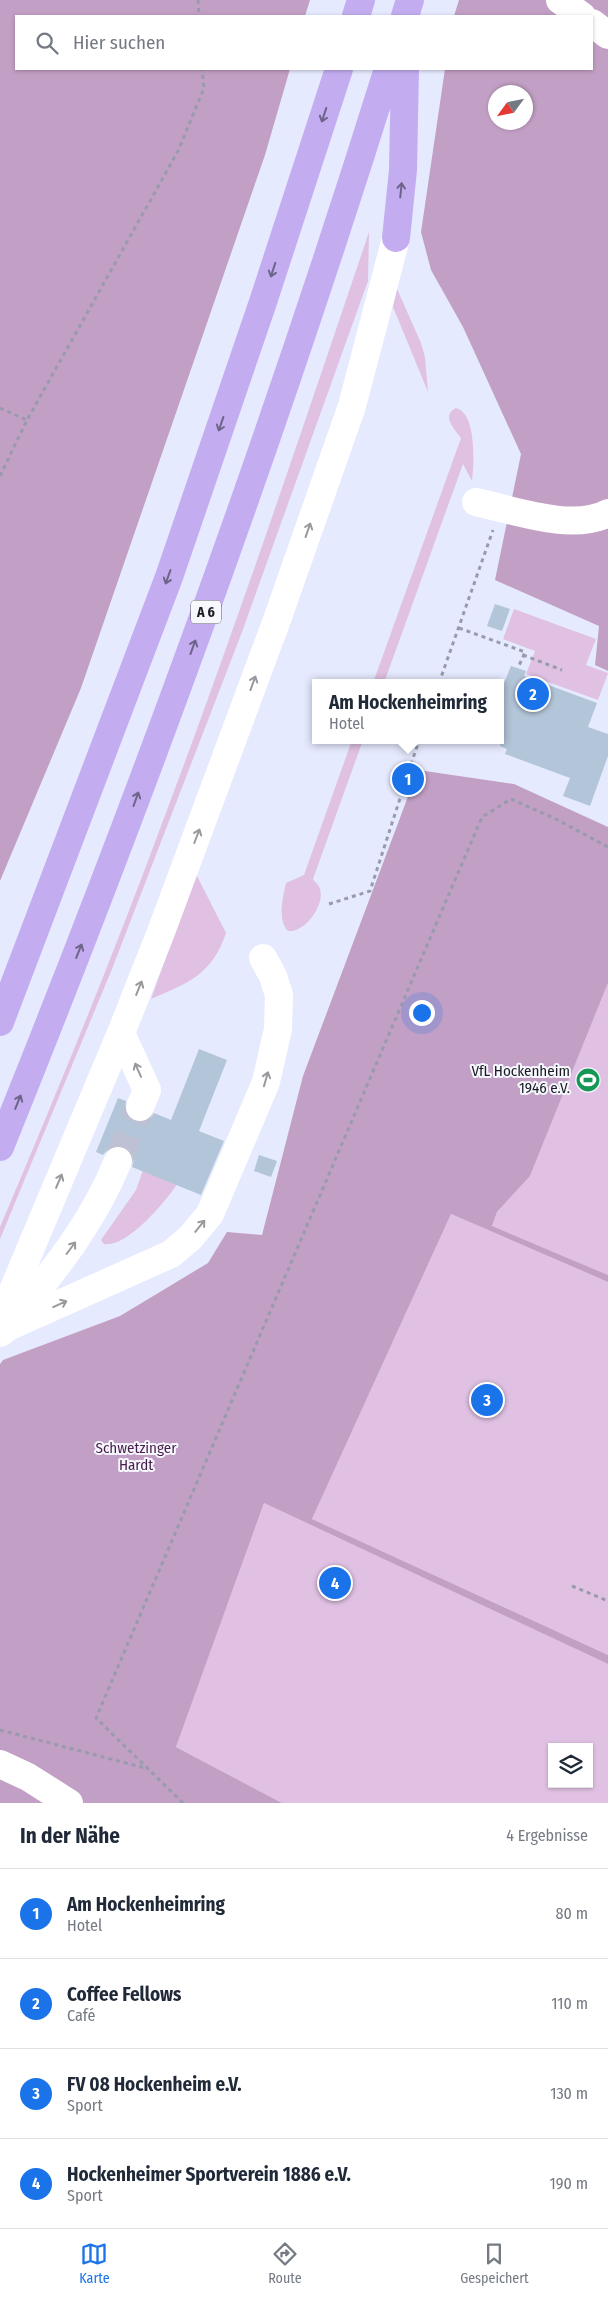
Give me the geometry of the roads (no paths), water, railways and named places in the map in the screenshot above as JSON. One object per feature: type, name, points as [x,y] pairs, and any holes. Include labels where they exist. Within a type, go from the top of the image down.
[{"type":"highway","points":[[356,15],[361,0]]},
{"type":"highway","points":[[0,1022],[169,577],[263,302],[339,70]]},
{"type":"highway","name":"A 6","points":[[0,1147],[85,938],[213,593],[308,320],[388,70]]},
{"type":"highway","points":[[396,238],[403,170],[405,70]]},
{"type":"street","points":[[560,0],[581,15]]},
{"type":"street","points":[[593,24],[608,35]]},
{"type":"street","points":[[3,1325],[29,1252],[121,1033],[211,800],[278,617],[348,415],[396,238]]},
{"type":"street","points":[[488,505],[554,520],[598,519],[608,513]]},
{"type":"street","points":[[3,1325],[171,1254],[190,1238],[210,1214],[266,1082],[278,1028],[279,995],[273,976],[263,958]]},
{"type":"street","points":[[121,1033],[147,1090],[140,1107]]},
{"type":"street","points":[[3,1325],[75,1243],[107,1188],[118,1161]]},
{"type":"street","points":[[0,1764],[28,1777],[69,1803]]},
{"type":"tunnel","points":[[118,1161],[140,1107]]},
{"type":"place","name":"Coffee Fellows","points":[[533,694]]},
{"type":"place","name":"Am Hockenheimring","points":[[408,779]]},
{"type":"place","name":"VfL Hockenheim 1946 e.V.","points":[[588,1080]]},
{"type":"place","name":"FV 08 Hockenheim e.V.","points":[[487,1400]]},
{"type":"place","name":"Hockenheimer Sportverein 1886 e.V.","points":[[335,1583]]},
{"type":"park label","name":"Schwetzinger Hardt","points":[[136,1456]]}]
